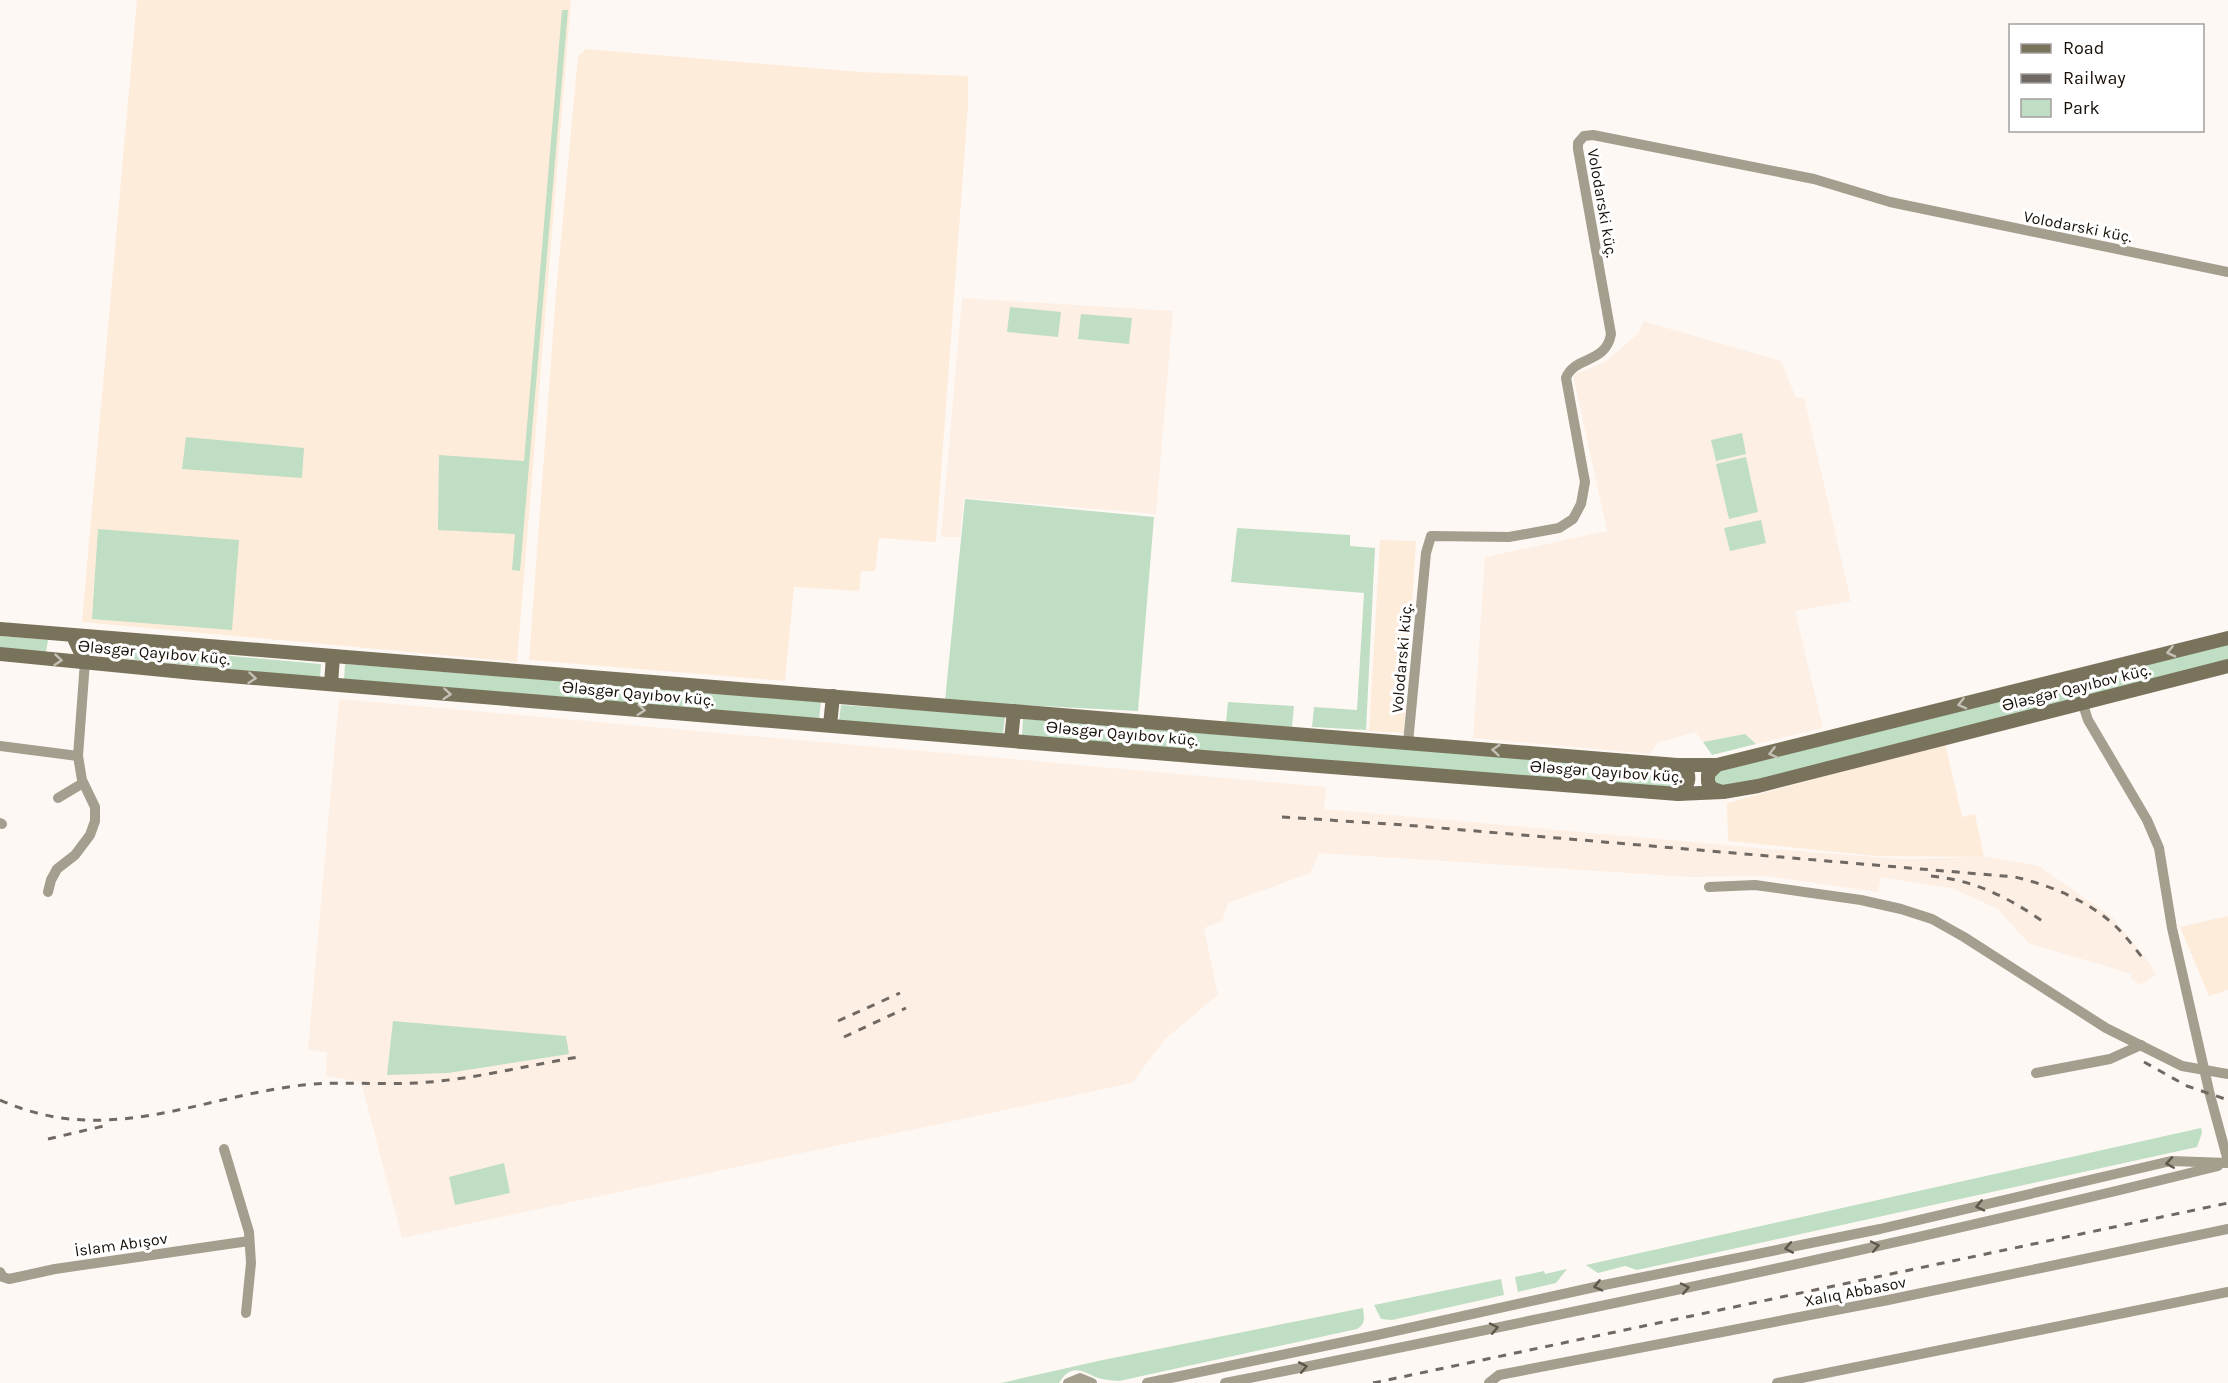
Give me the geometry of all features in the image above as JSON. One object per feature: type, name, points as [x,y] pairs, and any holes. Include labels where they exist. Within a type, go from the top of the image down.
[{"type":"main road","name":"Ələsgər Qayıbov küç.","points":[[0,629],[1683,765],[1717,765],[2228,638]]},
{"type":"main road","points":[[73,636],[85,662]]},
{"type":"main road","name":"Ələsgər Qayıbov küç.","points":[[0,654],[331,684],[1678,794],[1723,792],[1758,786],[2228,666]]},
{"type":"main road","points":[[331,684],[333,656]]},
{"type":"main road","points":[[830,725],[833,696]]},
{"type":"main road","points":[[1011,740],[1014,711]]},
{"type":"main road","points":[[1678,794],[1686,787],[1689,780],[1688,772],[1683,765]]},
{"type":"main road","points":[[1717,765],[1708,774],[1708,782],[1711,788],[1723,792]]},
{"type":"street","name":"Volodarski küç.","points":[[1408,743],[1426,552],[1431,536],[1509,537],[1559,528],[1573,519],[1581,504],[1584,475],[1566,378],[1571,369],[1599,354],[1610,341],[1611,334],[1578,149],[1578,143],[1584,136],[1604,137],[1780,171],[1835,184],[1890,202],[2228,272]]},
{"type":"street","points":[[48,892],[57,869],[75,855],[90,835],[95,821],[95,807],[83,783],[78,756],[85,662]]},
{"type":"street","points":[[2082,702],[2088,720],[2147,820],[2159,848],[2172,928],[2204,1071],[2228,1162]]},
{"type":"street","points":[[0,746],[78,756]]},
{"type":"street","points":[[58,798],[83,783]]},
{"type":"street","points":[[1709,887],[1755,885],[1849,898],[1901,909],[1932,919],[2106,1028],[2182,1066],[2228,1074]]},
{"type":"street","points":[[2036,1073],[2110,1059],[2141,1045]]},
{"type":"street","points":[[224,1149],[249,1240],[251,1263],[246,1313]]},
{"type":"street","points":[[1147,1383],[1616,1282],[1880,1229],[2171,1161],[2228,1162]]},
{"type":"street","points":[[1225,1383],[1631,1300],[2004,1218],[2228,1162]]},
{"type":"street","name":"Xalıq Abbasov","points":[[1489,1383],[1499,1375],[1900,1298],[2228,1229]]},
{"type":"street","name":"İslam Abışov","points":[[0,1272],[3,1277],[9,1279],[54,1269],[249,1240]]},
{"type":"street","points":[[1777,1383],[2228,1292]]},
{"type":"street","points":[[1068,1383],[1080,1378],[1092,1383]]},
{"type":"shaded area","points":[[137,0],[571,0],[517,662],[82,622]]},
{"type":"shaded area","points":[[586,49],[860,72],[968,76],[968,106],[936,542],[879,538],[875,571],[861,571],[859,591],[794,587],[785,681],[529,660],[556,294],[578,56]]},
{"type":"shaded area","points":[[962,298],[1173,311],[1156,514],[964,498],[960,537],[941,537]]},
{"type":"shaded area","points":[[1643,321],[1781,361],[1796,398],[1804,398],[1851,601],[1795,611],[1823,728],[1756,744],[1745,734],[1703,742],[1695,732],[1657,743],[1650,754],[1473,738],[1485,557],[1607,531],[1573,375],[1605,362],[1639,333]]},
{"type":"shaded area","points":[[1380,540],[1416,541],[1404,733],[1369,731]]},
{"type":"shaded area","points":[[339,699],[1326,787],[1324,809],[1902,859],[1988,857],[2039,866],[2113,918],[2150,964],[2156,975],[2141,985],[2130,978],[2132,974],[2028,943],[1998,909],[1954,889],[1881,877],[1878,892],[1766,876],[1691,877],[1319,853],[1310,873],[1228,903],[1222,921],[1204,928],[1218,995],[1164,1040],[1132,1083],[402,1238],[361,1082],[326,1076],[327,1053],[308,1049]]},
{"type":"shaded area","points":[[1945,743],[1962,817],[1975,814],[1984,857],[1876,856],[1728,841],[1727,803]]},
{"type":"shaded area","points":[[2228,916],[2228,990],[2209,996],[2180,927]]},
{"type":"green space","points":[[562,10],[568,10],[520,571],[512,570],[515,534],[438,530],[439,455],[524,461]]},
{"type":"green space","points":[[1010,307],[1061,312],[1058,337],[1007,332]]},
{"type":"green space","points":[[1081,314],[1132,318],[1129,344],[1078,339]]},
{"type":"green space","points":[[1742,433],[1746,454],[1716,461],[1711,440]]},
{"type":"green space","points":[[186,437],[304,448],[302,478],[182,469]]},
{"type":"green space","points":[[1746,457],[1758,512],[1729,519],[1716,464]]},
{"type":"green space","points":[[965,499],[1154,517],[1138,711],[945,701]]},
{"type":"green space","points":[[1761,520],[1766,543],[1730,551],[1724,528]]},
{"type":"green space","points":[[1237,528],[1350,535],[1350,546],[1375,548],[1366,730],[1312,727],[1314,707],[1357,710],[1364,593],[1231,582]]},
{"type":"green space","points":[[98,529],[239,540],[232,630],[92,619]]},
{"type":"green space","points":[[0,636],[48,640],[46,652],[0,648]]},
{"type":"green space","points":[[2228,644],[2228,660],[1748,783],[1726,787],[1714,782],[1715,775],[1721,771]]},
{"type":"green space","points":[[109,645],[321,664],[320,678],[109,657]]},
{"type":"green space","points":[[345,664],[821,702],[819,719],[344,679]]},
{"type":"green space","points":[[1228,702],[1294,706],[1292,727],[1226,722]]},
{"type":"green space","points":[[841,705],[1005,716],[1003,733],[839,721]]},
{"type":"green space","points":[[1023,719],[1668,770],[1677,772],[1681,776],[1676,787],[1669,788],[1022,736]]},
{"type":"green space","points":[[1745,734],[1756,744],[1712,755],[1703,742]]},
{"type":"green space","points":[[393,1021],[566,1036],[569,1054],[448,1073],[387,1075]]},
{"type":"green space","points":[[2201,1128],[2202,1133],[2197,1147],[1637,1270],[1625,1266],[1598,1273],[1586,1265]]},
{"type":"green space","points":[[504,1163],[510,1193],[455,1205],[449,1177]]},
{"type":"green space","points":[[1567,1269],[1556,1283],[1518,1292],[1515,1277]]},
{"type":"green space","points":[[1501,1279],[1504,1295],[1392,1320],[1381,1319],[1374,1305]]},
{"type":"green space","points":[[1363,1308],[1363,1323],[1357,1329],[1119,1381],[1101,1379],[1076,1370],[1067,1373],[1059,1383],[1001,1383],[1098,1361]]},
{"type":"railway","points":[[1282,817],[1405,825],[2015,877],[2054,889],[2091,907],[2117,927],[2146,962]]},
{"type":"railway","points":[[1931,876],[1977,886],[2005,898],[2045,923]]},
{"type":"railway","points":[[838,1021],[900,993]]},
{"type":"railway","points":[[844,1037],[906,1008]]},
{"type":"railway","points":[[0,1100],[39,1114],[77,1120],[115,1120],[152,1115],[303,1085],[436,1081],[477,1076],[578,1057]]},
{"type":"railway","points":[[2144,1062],[2187,1086],[2228,1100]]},
{"type":"railway","points":[[48,1139],[108,1125]]},
{"type":"railway","points":[[1373,1383],[2228,1203]]}]
